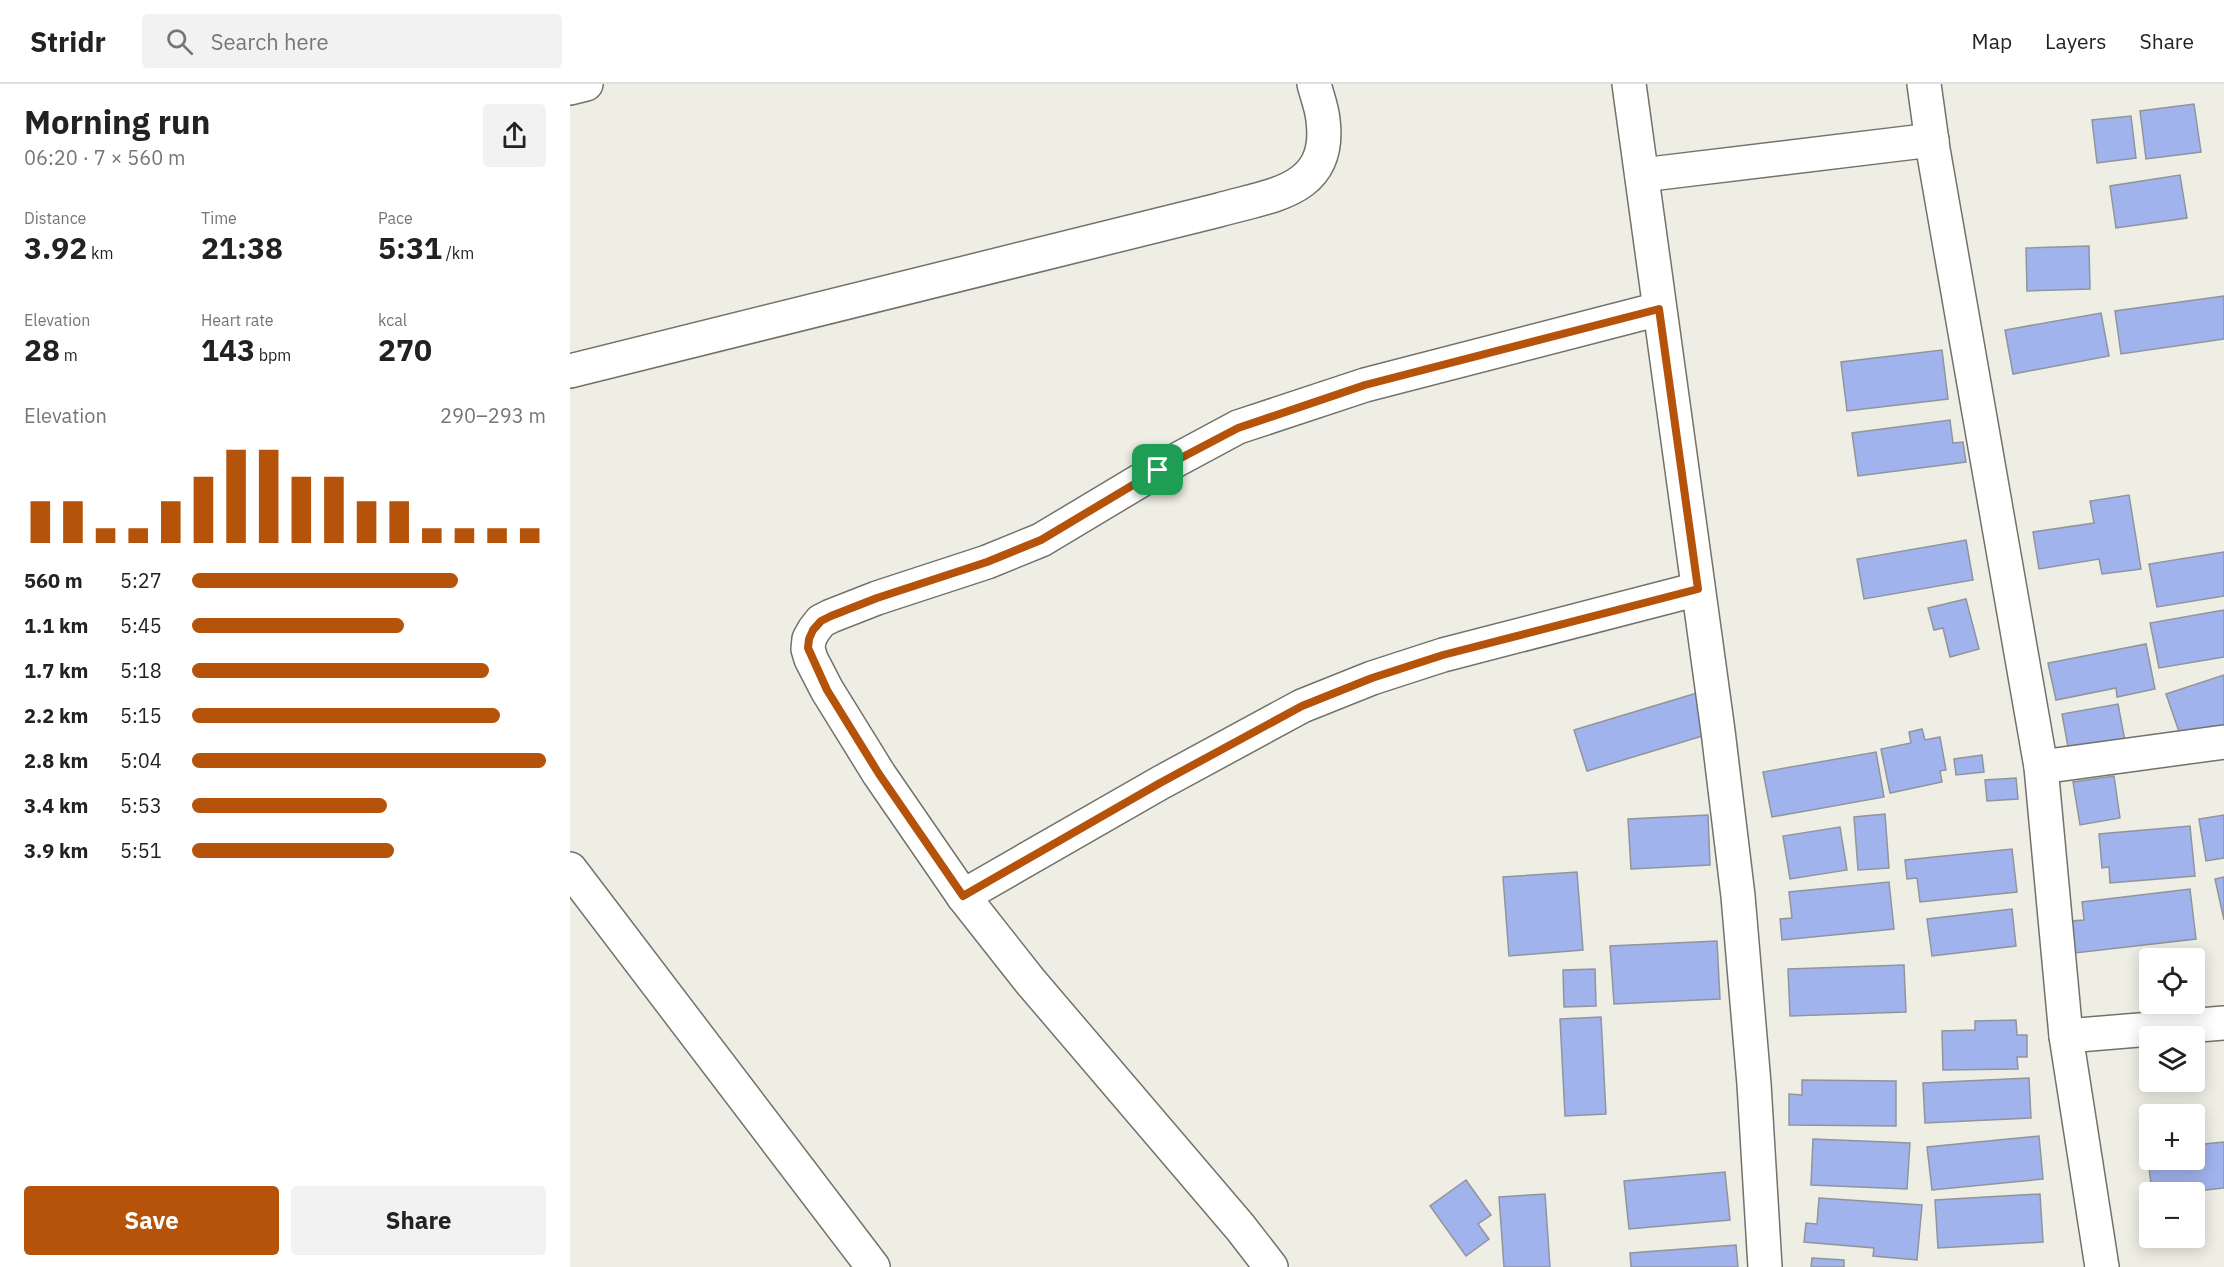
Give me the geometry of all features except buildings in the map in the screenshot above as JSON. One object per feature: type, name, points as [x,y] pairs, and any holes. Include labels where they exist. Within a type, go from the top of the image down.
[{"type":"street","points":[[570,88],[586,84]]},
{"type":"street","points":[[570,371],[1208,213],[1288,190],[1307,179],[1320,156],[1323,142],[1323,119],[1314,84]]},
{"type":"street","points":[[1629,84],[1738,896],[1754,1084],[1765,1267]]},
{"type":"street","points":[[1924,84],[2041,767],[2066,1036],[2102,1267]]},
{"type":"street","points":[[1642,175],[1932,140]]},
{"type":"street","points":[[1271,1267],[1233,1218],[1030,981],[963,896],[879,774],[827,690],[808,648],[809,639],[821,621],[831,616],[877,598],[987,562],[1041,540],[1158,470],[1238,428],[1365,385],[1659,309]]},
{"type":"street","points":[[963,896],[1160,783],[1302,706],[1372,678],[1443,655],[1698,589]]},
{"type":"street","points":[[2041,767],[2224,742]]},
{"type":"street","points":[[570,869],[873,1267]]},
{"type":"street","points":[[2066,1036],[2224,1023]]},
{"type":"route","points":[[1659,309],[1698,589],[1443,655],[1372,678],[1302,706],[1160,783],[963,896],[879,774],[827,690],[811,659],[808,648],[813,630],[821,621],[831,616],[877,598],[987,562],[1041,540],[1158,470],[1208,442],[1285,410],[1365,385],[1659,309]]}]
